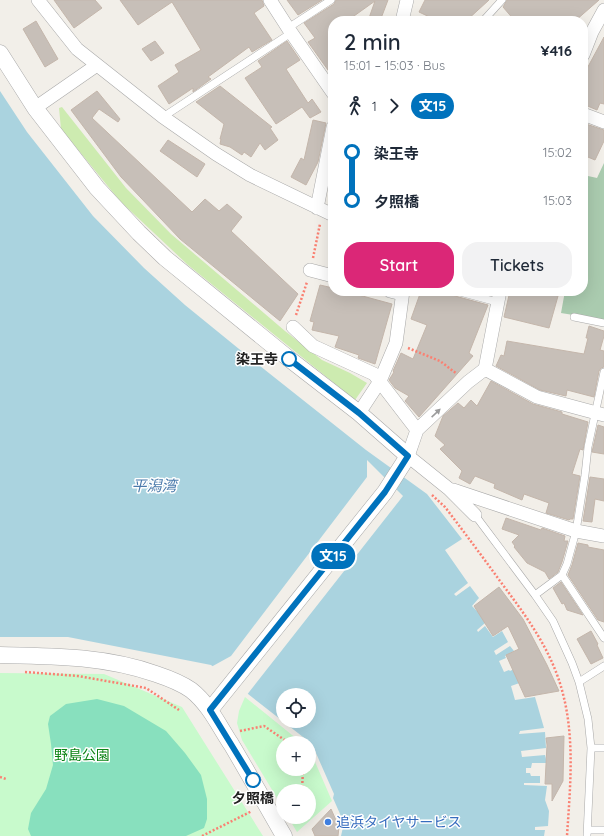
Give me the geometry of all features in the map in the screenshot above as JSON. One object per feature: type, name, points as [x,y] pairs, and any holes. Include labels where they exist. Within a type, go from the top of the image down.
[{"type":"street","points":[[38,0],[77,48],[163,117],[216,154],[250,175],[328,213]]},
{"type":"street","points":[[270,0],[328,86]]},
{"type":"street","points":[[403,16],[407,0]]},
{"type":"street","points":[[588,42],[604,10]]},
{"type":"street","points":[[0,53],[35,108],[97,188],[166,258],[288,358],[359,413],[408,456],[449,489],[475,515]]},
{"type":"street","points":[[35,108],[97,65]]},
{"type":"street","points":[[588,116],[604,122]]},
{"type":"street","points":[[317,208],[328,152]]},
{"type":"street","points":[[310,270],[328,275]]},
{"type":"street","points":[[359,413],[380,382],[396,343],[399,296]]},
{"type":"street","points":[[210,710],[385,492],[408,456],[417,430],[468,382],[485,370],[499,297]]},
{"type":"street","points":[[293,327],[313,346],[374,374],[417,430]]},
{"type":"street","points":[[485,370],[537,397],[599,414]]},
{"type":"street","points":[[449,489],[576,530],[604,536]]},
{"type":"street","points":[[0,655],[73,657],[108,661],[171,679],[191,690],[210,710],[253,780],[284,836]]},
{"type":"lane","points":[[163,117],[331,0]]},
{"type":"lane","points":[[487,16],[502,0]]},
{"type":"lane","points":[[574,317],[604,323]]},
{"type":"lane","points":[[535,595],[562,575],[567,564],[576,530],[588,447],[599,414],[604,372]]},
{"type":"lane","points":[[475,515],[553,621],[572,663],[588,719],[591,748],[588,833],[604,830]]},
{"type":"lane","points":[[562,575],[604,638]]},
{"type":"lane","points":[[578,682],[604,666]]},
{"type":"lane","points":[[591,748],[604,748]]},
{"type":"path","points":[[396,343],[440,361],[468,382]]},
{"type":"path","points":[[430,494],[445,507],[521,609],[548,651],[554,665],[563,694],[570,731],[571,758],[567,836]]},
{"type":"path","points":[[23,672],[78,676],[146,688],[179,710]]},
{"type":"path","points":[[239,731],[264,726],[279,736]]},
{"type":"path","points":[[0,777],[6,779]]},
{"type":"path","points":[[202,836],[252,811]]},
{"type":"green space","points":[[62,107],[126,188],[171,234],[285,331],[322,360],[367,383],[355,400],[188,265],[120,201],[61,129],[59,108]]},
{"type":"green space","points":[[604,163],[604,320],[561,313],[564,296],[588,296],[588,176],[597,178]]},
{"type":"green space","name":"野島公園","points":[[0,673],[104,674],[182,707],[263,836],[0,836]]},
{"type":"green space","points":[[245,697],[276,722],[276,728],[283,728],[293,736],[276,736],[276,776],[316,776],[316,764],[332,801],[316,815],[316,784],[276,784],[276,796],[242,740],[237,723],[239,711]]},
{"type":"green space","points":[[97,699],[124,706],[166,731],[185,753],[201,775],[207,799],[207,819],[204,828],[186,836],[31,836],[28,829],[31,813],[46,789],[53,765],[48,724],[50,716],[66,704]]},
{"type":"green space","points":[[292,824],[306,824],[297,832]]},
{"type":"water","name":"平潟湾","points":[[0,91],[27,132],[93,216],[144,268],[185,305],[255,362],[366,450],[427,494],[462,539],[445,550],[468,583],[454,594],[456,596],[470,586],[479,598],[472,606],[479,613],[487,607],[492,617],[477,630],[478,632],[485,626],[493,637],[502,631],[508,642],[494,651],[496,655],[510,646],[514,651],[505,656],[506,658],[499,661],[504,672],[520,666],[528,680],[511,686],[515,700],[535,697],[544,728],[520,731],[519,734],[545,732],[546,748],[521,751],[522,757],[545,755],[547,763],[532,763],[531,768],[526,768],[526,773],[530,773],[531,776],[540,776],[540,783],[524,783],[524,785],[547,786],[545,800],[549,811],[548,826],[535,827],[535,830],[545,830],[544,836],[341,836],[344,823],[333,798],[334,794],[316,753],[316,736],[302,736],[292,728],[316,728],[316,688],[276,688],[276,716],[211,665],[68,637],[0,637]]},
{"type":"pier","points":[[367,460],[403,496],[246,696],[211,667],[231,656],[367,477]]},
{"type":"building","points":[[54,0],[95,0],[102,8],[74,28]]},
{"type":"building","points":[[120,0],[262,0],[264,6],[254,13],[272,40],[252,52],[249,47],[208,77],[211,79],[193,92],[193,88],[169,104],[158,86],[179,72],[175,65],[201,50],[172,2],[138,25]]},
{"type":"building","points":[[287,0],[322,0],[298,15]]},
{"type":"building","points":[[336,0],[388,0],[382,16],[370,16],[375,1],[354,16],[328,16],[328,70],[308,42],[315,38],[304,23],[334,4]]},
{"type":"building","points":[[425,0],[489,0],[471,16],[427,16],[419,12]]},
{"type":"building","points":[[507,0],[599,0],[581,16],[511,16],[503,7]]},
{"type":"building","points":[[36,21],[58,59],[45,67],[23,29]]},
{"type":"building","points":[[604,37],[604,104],[600,103],[597,110],[588,106],[588,67]]},
{"type":"building","points":[[155,41],[164,53],[151,61],[142,49]]},
{"type":"building","points":[[287,41],[300,60],[286,69],[308,103],[312,99],[321,112],[310,118],[302,107],[276,124],[245,78],[262,67],[258,61]]},
{"type":"building","points":[[220,86],[272,127],[270,128],[278,140],[265,150],[260,143],[251,157],[244,152],[242,155],[230,147],[220,144],[224,124],[196,102]]},
{"type":"building","points":[[97,91],[120,119],[118,122],[99,109],[92,118],[192,212],[205,199],[219,211],[227,204],[242,217],[231,231],[298,294],[280,321],[180,239],[121,177],[71,110]]},
{"type":"building","points":[[313,120],[326,123],[318,162],[306,185],[291,177],[301,158],[304,160]]},
{"type":"building","points":[[588,125],[604,130],[604,141],[595,160],[588,157]]},
{"type":"building","points":[[168,140],[205,164],[197,177],[160,151]]},
{"type":"building","points":[[320,285],[328,287],[328,296],[362,296],[392,304],[375,364],[358,358],[359,355],[335,347],[339,336],[312,330],[314,322],[310,321]]},
{"type":"building","points":[[419,296],[455,296],[488,305],[469,353],[473,356],[419,417],[405,401],[409,396],[395,388],[389,380],[394,372],[393,371],[401,353],[413,359],[427,325],[411,319]]},
{"type":"building","points":[[509,296],[558,296],[549,328],[504,317]]},
{"type":"building","points":[[589,326],[604,331],[600,350],[604,351],[604,367],[599,371],[594,397],[567,390],[566,396],[540,390],[496,366],[501,355],[504,356],[507,341],[584,354]]},
{"type":"building","points":[[491,381],[533,404],[562,412],[562,414],[588,422],[583,450],[580,449],[572,474],[580,476],[573,519],[569,520],[546,513],[549,503],[524,494],[522,500],[494,488],[495,484],[475,476],[470,484],[459,478],[462,471],[440,449],[445,445],[435,436],[443,416],[458,403],[464,408],[471,400],[477,406]]},
{"type":"building","points":[[598,425],[604,427],[604,454],[592,452]]},
{"type":"building","points":[[590,477],[604,479],[604,501],[595,499],[592,522],[583,521]]},
{"type":"building","points":[[506,518],[541,530],[542,528],[565,536],[564,541],[568,541],[558,572],[549,579],[545,572],[527,563],[514,547],[515,546],[512,542],[519,535],[502,529]]},
{"type":"building","points":[[578,543],[588,545],[588,547],[604,550],[604,622],[598,620],[568,575]]},
{"type":"building","points":[[561,582],[583,615],[567,610],[564,603],[562,604],[553,588]]},
{"type":"building","points":[[499,587],[523,619],[559,691],[525,697],[506,655],[519,649],[508,626],[493,636],[474,606]]},
{"type":"building","points":[[591,631],[603,658],[591,664],[577,639]]},
{"type":"building","points":[[564,736],[563,781],[552,801],[552,784],[545,784],[546,738]]},
{"type":"building","name":"追浜タイヤサービス","points":[[331,809],[339,827],[338,836],[315,836],[312,829]]},
{"type":"bus line","name":"文15","points":[[253,780],[210,710],[385,492],[408,456],[359,413],[289,359]]},
{"type":"place","name":"染王寺","points":[[289,359]]},
{"type":"place","name":"夕照橋","points":[[253,780]]},
{"type":"place","name":"追浜タイヤサービス","points":[[328,822]]}]
